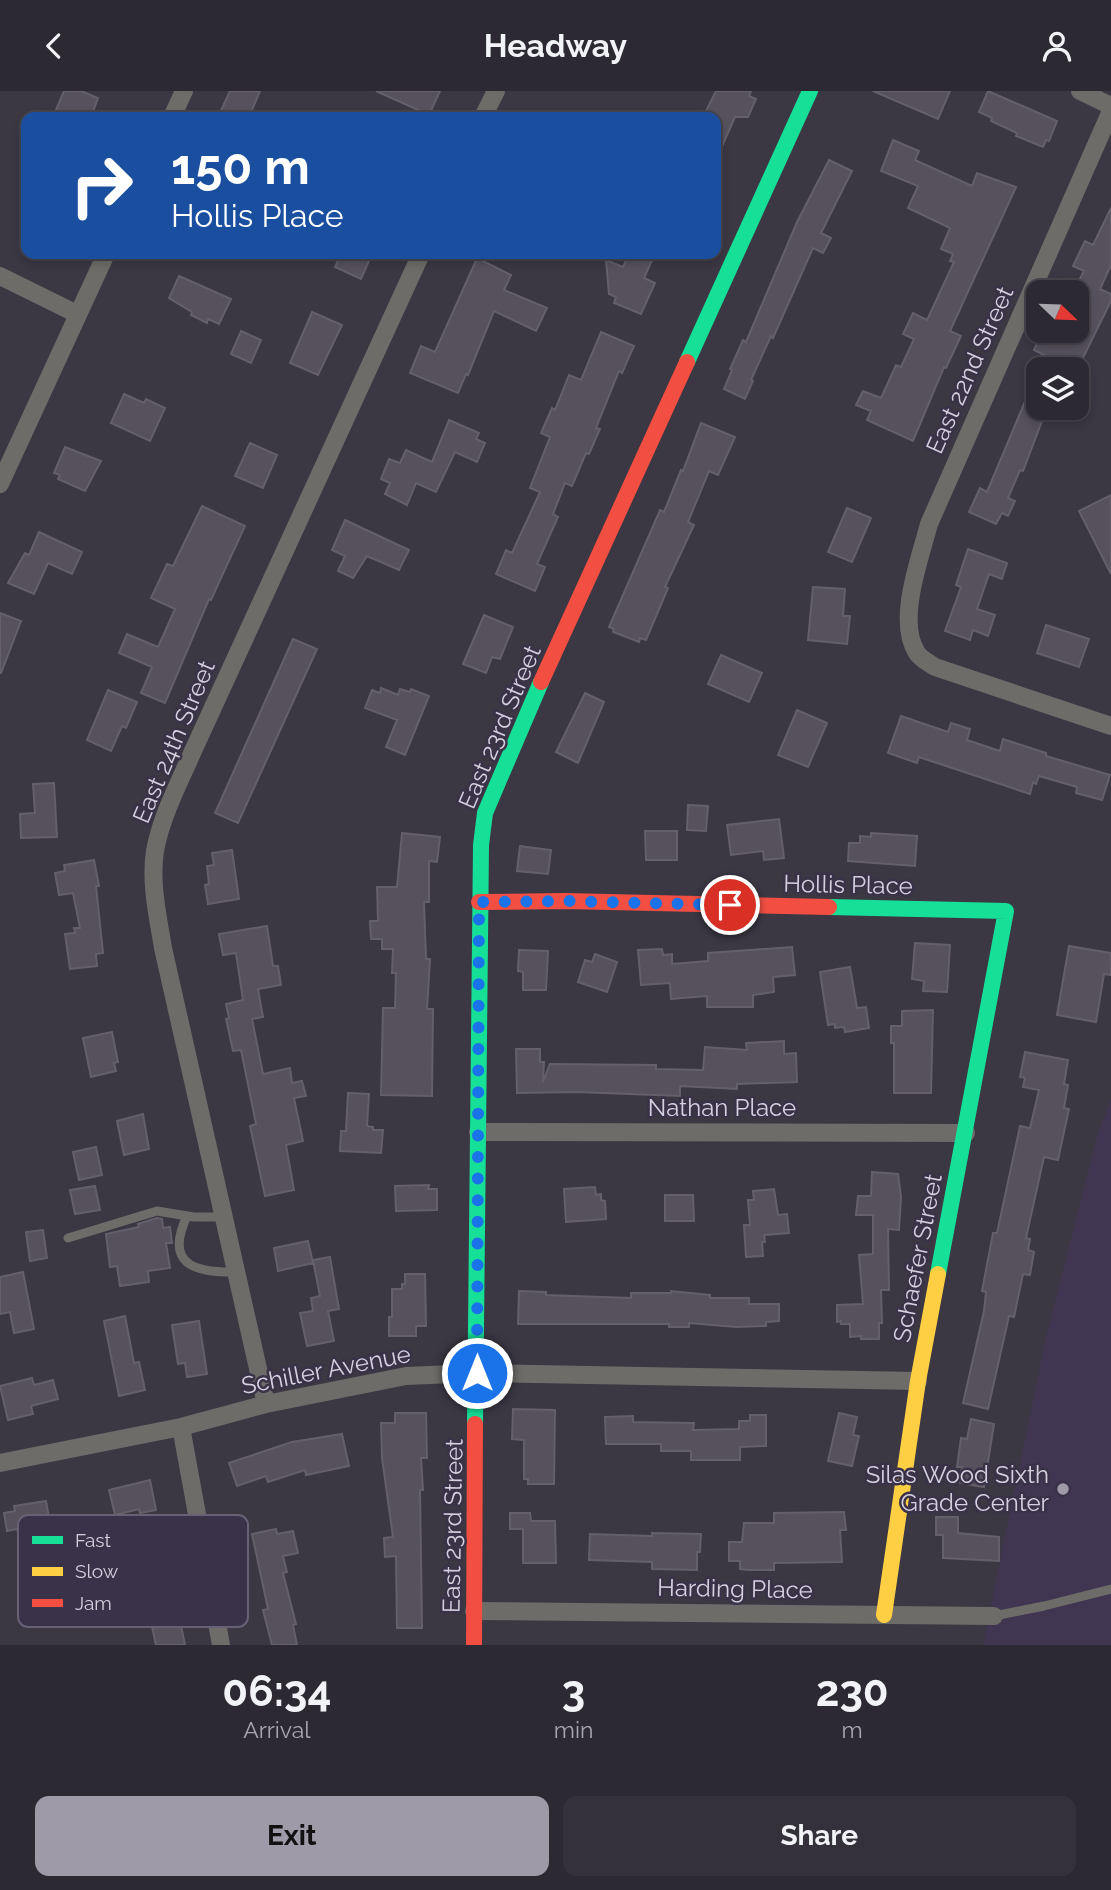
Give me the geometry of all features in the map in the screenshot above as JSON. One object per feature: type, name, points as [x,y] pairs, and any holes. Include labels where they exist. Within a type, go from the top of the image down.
[{"type":"street","points":[[174,112],[184,91]]},
{"type":"street","points":[[486,112],[496,91]]},
{"type":"street","name":"East 23rd Street","points":[[474,1645],[479,902],[485,813],[514,741],[810,91]]},
{"type":"street","points":[[1080,91],[1111,106]]},
{"type":"street","name":"East 22nd Street","points":[[1111,111],[929,524],[911,594],[909,622],[911,640],[918,655],[934,667],[1111,726]]},
{"type":"street","points":[[0,484],[104,259]]},
{"type":"street","name":"East 24th Street","points":[[266,1404],[163,948],[155,899],[155,852],[170,804],[193,751],[419,259]]},
{"type":"street","points":[[0,276],[77,314]]},
{"type":"street","name":"Hollis Place","points":[[479,902],[565,901],[1006,912]]},
{"type":"street","name":"Schaefer Street","points":[[884,1615],[918,1381],[1006,912]]},
{"type":"street","name":"Nathan Place","points":[[478,1132],[966,1133]]},
{"type":"street","name":"Schiller Avenue","points":[[0,1463],[181,1427],[266,1404],[406,1376],[477,1373],[918,1381]]},
{"type":"street","points":[[181,1427],[197,1515]]},
{"type":"street","name":"Harding Place","points":[[474,1611],[994,1616]]},
{"type":"street","points":[[218,1627],[221,1645]]},
{"type":"lane","points":[[68,1238],[156,1211],[187,1216],[223,1217]]},
{"type":"lane","points":[[187,1216],[181,1231],[182,1255],[185,1261],[192,1268],[210,1273],[237,1272]]},
{"type":"lane","points":[[994,1616],[1111,1588]]},
{"type":"shaded area","name":"Silas Wood Sixth Grade Center","points":[[1111,1100],[1111,1645],[983,1645],[1046,1337],[1099,1130]]},
{"type":"building","points":[[64,91],[81,91],[98,98],[93,112],[55,112]]},
{"type":"building","points":[[230,91],[260,91],[251,112],[220,112]]},
{"type":"building","points":[[376,91],[440,91],[430,112],[422,112]]},
{"type":"building","points":[[716,91],[751,91],[749,96],[756,99],[748,117],[735,117],[721,149],[721,112],[706,112]]},
{"type":"building","points":[[873,91],[950,91],[938,119]]},
{"type":"building","points":[[988,91],[1057,121],[1049,141],[1046,140],[1043,147],[1016,136],[1017,133],[979,112]]},
{"type":"building","points":[[893,140],[919,151],[915,160],[972,186],[977,173],[1016,187],[950,331],[961,336],[946,368],[944,367],[913,441],[867,420],[871,411],[856,405],[863,391],[881,398],[896,365],[901,367],[914,339],[903,334],[913,313],[927,320],[954,262],[950,261],[953,254],[941,249],[950,228],[908,208],[918,186],[881,171]]},
{"type":"building","points":[[829,160],[852,171],[821,233],[831,238],[823,253],[813,248],[751,380],[753,381],[745,399],[724,389],[732,370],[730,369],[743,340],[746,342],[797,222]]},
{"type":"building","points":[[1111,208],[1111,265],[1100,289],[1111,294],[1111,301],[1083,357],[1048,357],[1034,350],[1037,343],[1089,343],[1089,280],[1079,280],[1084,271],[1073,266],[1085,241],[1093,245]]},
{"type":"building","points":[[339,259],[370,259],[361,279],[335,267]]},
{"type":"building","points":[[477,259],[511,275],[504,290],[547,308],[536,331],[494,311],[458,393],[410,373],[421,346],[435,352]]},
{"type":"building","points":[[627,259],[653,259],[644,278],[655,283],[641,314],[614,303],[616,297],[609,294],[606,260],[623,267]]},
{"type":"building","points":[[179,276],[231,299],[219,324],[208,319],[207,323],[191,315],[192,312],[169,298]]},
{"type":"building","points":[[312,312],[342,325],[318,375],[290,363]]},
{"type":"building","points":[[241,331],[261,340],[251,363],[231,354]]},
{"type":"building","points":[[601,332],[634,346],[622,373],[619,371],[596,428],[600,429],[589,454],[586,453],[572,486],[565,483],[553,514],[558,517],[537,564],[545,567],[535,591],[496,574],[506,550],[512,553],[540,492],[530,488],[550,437],[541,433],[552,408],[555,410],[569,375],[581,380]]},
{"type":"building","points":[[124,394],[144,403],[146,399],[165,408],[150,441],[111,423]]},
{"type":"building","points":[[1026,399],[1026,420],[1042,420],[1023,471],[1020,470],[1008,498],[1015,501],[1008,516],[1002,513],[996,524],[969,512],[980,488],[987,492]]},
{"type":"building","points":[[449,420],[479,433],[476,439],[485,443],[477,462],[455,452],[436,492],[416,483],[407,505],[385,494],[390,483],[381,479],[389,459],[400,463],[406,450],[432,462]]},
{"type":"building","points":[[701,423],[735,437],[718,475],[709,471],[688,522],[694,525],[665,587],[668,588],[646,640],[640,638],[639,642],[613,632],[614,629],[609,627],[660,510],[664,512],[681,470],[683,471]]},
{"type":"building","points":[[250,443],[277,455],[263,488],[235,476]]},
{"type":"building","points":[[65,447],[101,461],[85,491],[58,479],[60,475],[54,473]]},
{"type":"building","points":[[1111,495],[1111,574],[1079,511]]},
{"type":"building","points":[[202,506],[245,526],[211,600],[209,599],[165,703],[141,693],[152,667],[119,653],[127,634],[158,647],[175,609],[151,598],[167,564],[173,566]]},
{"type":"building","points":[[847,508],[871,518],[852,562],[828,552]]},
{"type":"building","points":[[345,520],[409,550],[399,570],[367,556],[353,578],[338,571],[345,556],[332,550]]},
{"type":"building","points":[[39,532],[82,552],[72,574],[48,563],[34,594],[8,583],[25,553],[29,555]]},
{"type":"building","points":[[968,549],[1007,563],[1002,579],[989,574],[977,609],[995,615],[988,636],[973,630],[970,640],[945,631],[961,587],[956,585]]},
{"type":"building","points":[[813,587],[845,589],[843,616],[850,616],[847,644],[808,640]]},
{"type":"building","points":[[0,613],[21,621],[1,673],[0,673]]},
{"type":"building","points":[[484,615],[513,627],[500,659],[492,657],[486,673],[463,664]]},
{"type":"building","points":[[1046,625],[1089,639],[1079,667],[1037,653]]},
{"type":"building","points":[[293,639],[317,649],[238,823],[215,813]]},
{"type":"building","points":[[721,655],[762,673],[749,702],[708,684]]},
{"type":"building","points":[[381,688],[398,695],[400,689],[410,692],[411,689],[429,696],[405,755],[386,747],[397,720],[365,708],[372,690],[380,693]]},
{"type":"building","points":[[108,690],[137,702],[126,728],[122,726],[111,751],[87,740]]},
{"type":"building","points":[[585,693],[604,702],[578,763],[556,752]]},
{"type":"building","points":[[797,710],[827,723],[808,767],[778,755]]},
{"type":"building","points":[[901,716],[948,732],[951,723],[970,729],[967,740],[1000,751],[1003,739],[1046,753],[1046,756],[1110,775],[1102,800],[1076,793],[1077,787],[1039,776],[1036,784],[1033,782],[1030,794],[919,757],[917,763],[888,753]]},
{"type":"building","points":[[54,783],[57,837],[21,838],[20,814],[35,813],[33,784]]},
{"type":"building","points":[[688,805],[708,806],[706,831],[687,830]]},
{"type":"building","points":[[779,819],[784,858],[764,860],[763,851],[731,855],[727,825]]},
{"type":"building","points":[[645,831],[677,831],[677,860],[646,860]]},
{"type":"building","points":[[402,833],[440,837],[437,862],[429,861],[429,902],[424,902],[426,959],[430,959],[427,1009],[433,1009],[432,1096],[381,1095],[383,1008],[395,1008],[396,973],[392,973],[393,949],[382,949],[382,939],[371,939],[370,921],[378,921],[377,887],[397,887]]},
{"type":"building","points":[[871,833],[917,836],[915,866],[848,861],[849,843],[860,843],[860,836],[871,837]]},
{"type":"building","points":[[520,846],[551,850],[548,874],[517,871]]},
{"type":"building","points":[[232,850],[239,899],[208,904],[205,885],[209,884],[207,866],[214,865],[212,853]]},
{"type":"building","points":[[94,860],[99,886],[96,886],[103,953],[96,954],[97,966],[70,969],[65,934],[75,933],[74,928],[80,928],[73,893],[59,895],[55,873],[65,871],[64,865]]},
{"type":"building","points":[[267,926],[273,966],[278,966],[281,985],[258,989],[263,1017],[252,1019],[263,1074],[290,1068],[292,1083],[302,1081],[306,1096],[294,1098],[303,1141],[286,1145],[294,1190],[265,1196],[250,1126],[256,1124],[241,1050],[233,1051],[226,1019],[229,1018],[226,1004],[243,1000],[236,953],[223,955],[219,934]]},
{"type":"building","points":[[915,943],[950,945],[947,992],[923,991],[924,981],[912,979]]},
{"type":"building","points":[[1069,946],[1111,953],[1111,975],[1104,974],[1096,1022],[1057,1015]]},
{"type":"building","points":[[792,947],[795,975],[773,977],[774,992],[753,995],[753,1007],[707,1007],[707,996],[671,999],[670,983],[641,985],[638,950],[662,949],[663,955],[672,954],[672,964],[708,961],[708,953]]},
{"type":"building","points":[[519,950],[548,951],[546,990],[523,990],[523,972],[518,971]]},
{"type":"building","points":[[595,954],[617,962],[607,992],[578,982],[585,960],[592,962]]},
{"type":"building","points":[[850,967],[857,1008],[866,1007],[869,1028],[845,1032],[844,1027],[835,1028],[835,1024],[828,1025],[820,972]]},
{"type":"building","points":[[933,1010],[931,1093],[894,1093],[894,1043],[891,1043],[891,1026],[902,1026],[902,1011]]},
{"type":"building","points":[[112,1032],[118,1062],[114,1063],[116,1071],[91,1077],[83,1038]]},
{"type":"building","points":[[784,1041],[784,1054],[796,1053],[797,1082],[737,1084],[737,1089],[680,1086],[680,1096],[577,1092],[517,1093],[516,1049],[540,1049],[540,1062],[544,1062],[543,1082],[550,1064],[656,1065],[656,1069],[703,1070],[705,1047],[747,1050],[746,1043]]},
{"type":"building","points":[[1025,1052],[1068,1060],[1064,1108],[1069,1109],[1058,1160],[1044,1157],[1026,1238],[1030,1239],[1028,1250],[1034,1252],[1030,1275],[1023,1274],[1014,1317],[1009,1316],[988,1409],[963,1403],[984,1311],[986,1292],[982,1291],[993,1233],[997,1233],[1020,1126],[1030,1128],[1039,1090],[1023,1087],[1025,1078],[1020,1077]]},
{"type":"building","points":[[348,1093],[369,1094],[367,1126],[373,1127],[373,1130],[383,1130],[381,1153],[340,1151],[341,1131],[346,1131]]},
{"type":"building","points":[[143,1114],[149,1149],[124,1155],[117,1121]]},
{"type":"building","points":[[96,1147],[102,1175],[79,1180],[73,1152]]},
{"type":"building","points":[[872,1172],[898,1174],[901,1197],[899,1230],[888,1229],[889,1290],[881,1290],[882,1323],[879,1323],[879,1339],[861,1339],[861,1336],[850,1337],[850,1324],[837,1322],[837,1305],[863,1304],[859,1255],[873,1254],[873,1215],[856,1215],[858,1196],[871,1196]]},
{"type":"building","points":[[429,1185],[428,1189],[437,1189],[437,1210],[396,1211],[395,1186]]},
{"type":"building","points":[[95,1186],[100,1210],[75,1214],[70,1190]]},
{"type":"building","points":[[595,1187],[596,1195],[601,1194],[601,1200],[605,1201],[606,1219],[566,1222],[564,1189]]},
{"type":"building","points":[[774,1189],[778,1215],[787,1214],[789,1233],[764,1235],[763,1256],[746,1257],[744,1225],[750,1225],[748,1200],[754,1200],[753,1191]]},
{"type":"building","points":[[665,1195],[693,1195],[694,1221],[665,1221]]},
{"type":"building","points":[[162,1219],[163,1228],[170,1227],[172,1243],[166,1243],[170,1268],[148,1271],[149,1282],[120,1286],[117,1266],[110,1267],[106,1234],[139,1227],[138,1224]]},
{"type":"building","points":[[43,1230],[47,1258],[30,1261],[26,1232]]},
{"type":"building","points":[[308,1241],[313,1263],[278,1271],[274,1248]]},
{"type":"building","points":[[330,1257],[339,1309],[328,1311],[334,1341],[307,1346],[300,1313],[313,1311],[311,1298],[320,1296],[313,1260]]},
{"type":"building","points":[[23,1272],[34,1329],[14,1333],[10,1312],[0,1314],[0,1277]]},
{"type":"building","points":[[405,1274],[425,1274],[426,1326],[416,1326],[416,1336],[389,1336],[392,1289],[402,1289]]},
{"type":"building","points":[[519,1291],[546,1292],[546,1295],[631,1298],[631,1293],[671,1291],[710,1295],[710,1298],[749,1298],[749,1304],[779,1304],[779,1321],[766,1322],[766,1326],[736,1327],[689,1323],[689,1327],[669,1327],[669,1324],[518,1324]]},
{"type":"building","points":[[125,1316],[134,1363],[139,1362],[145,1390],[119,1396],[104,1321]]},
{"type":"building","points":[[199,1321],[207,1374],[187,1377],[185,1363],[178,1364],[172,1325]]},
{"type":"building","points":[[32,1378],[34,1385],[53,1380],[58,1399],[31,1406],[33,1414],[8,1420],[0,1386]]},
{"type":"building","points":[[513,1409],[555,1410],[554,1484],[528,1484],[528,1479],[524,1479],[524,1440],[512,1439]]},
{"type":"building","points":[[395,1413],[426,1413],[427,1458],[421,1458],[423,1490],[420,1490],[422,1628],[397,1628],[396,1556],[385,1557],[384,1538],[393,1537],[382,1458],[381,1423],[395,1423]]},
{"type":"building","points":[[839,1413],[857,1417],[853,1435],[859,1436],[852,1466],[828,1461]]},
{"type":"building","points":[[750,1415],[766,1415],[766,1446],[740,1447],[740,1460],[691,1460],[691,1451],[661,1451],[661,1444],[606,1444],[605,1417],[633,1416],[633,1422],[694,1423],[693,1430],[739,1429],[739,1421],[750,1421]]},
{"type":"building","points":[[971,1419],[994,1424],[984,1487],[960,1483],[962,1467],[957,1467],[961,1438],[967,1439]]},
{"type":"building","points":[[342,1434],[349,1466],[306,1475],[305,1470],[268,1482],[266,1476],[237,1486],[229,1463],[292,1442]]},
{"type":"building","points":[[150,1480],[156,1510],[140,1513],[139,1509],[115,1515],[109,1490]]},
{"type":"building","points":[[46,1501],[49,1515],[18,1515],[18,1533],[17,1529],[7,1531],[4,1513],[15,1511],[14,1506]]},
{"type":"building","points":[[844,1512],[846,1530],[840,1530],[842,1562],[774,1563],[774,1570],[749,1570],[740,1569],[740,1561],[729,1561],[729,1542],[742,1542],[744,1523],[774,1523],[774,1513]]},
{"type":"building","points":[[510,1513],[530,1513],[531,1521],[555,1521],[556,1563],[523,1563],[523,1529],[510,1529]]},
{"type":"building","points":[[936,1517],[958,1517],[958,1533],[999,1537],[999,1561],[943,1558],[943,1535],[936,1535]]},
{"type":"building","points":[[276,1529],[277,1534],[293,1531],[298,1553],[283,1556],[287,1572],[283,1573],[296,1624],[293,1625],[297,1645],[272,1645],[263,1610],[268,1609],[252,1534]]},
{"type":"building","points":[[652,1533],[701,1534],[697,1570],[652,1569],[652,1562],[589,1560],[590,1534],[652,1536]]},
{"type":"building","points":[[152,1627],[181,1627],[185,1645],[156,1645]]},
{"type":"traffic: fast","points":[[687,362],[810,91]]},
{"type":"traffic: fast","points":[[475,1424],[481,845],[485,813],[541,682]]},
{"type":"traffic: fast","points":[[829,907],[1006,911],[938,1274]]},
{"type":"traffic: slow","points":[[884,1615],[918,1381],[938,1274]]},
{"type":"traffic: jam","points":[[541,682],[687,362]]},
{"type":"traffic: jam","points":[[479,902],[565,901],[829,907]]},
{"type":"traffic: jam","points":[[474,1645],[475,1424]]},
{"type":"place","name":"Silas Wood Sixth Grade Center","points":[[1063,1489]]},
{"type":"route","points":[[477,1373],[479,902],[730,905]]}]
